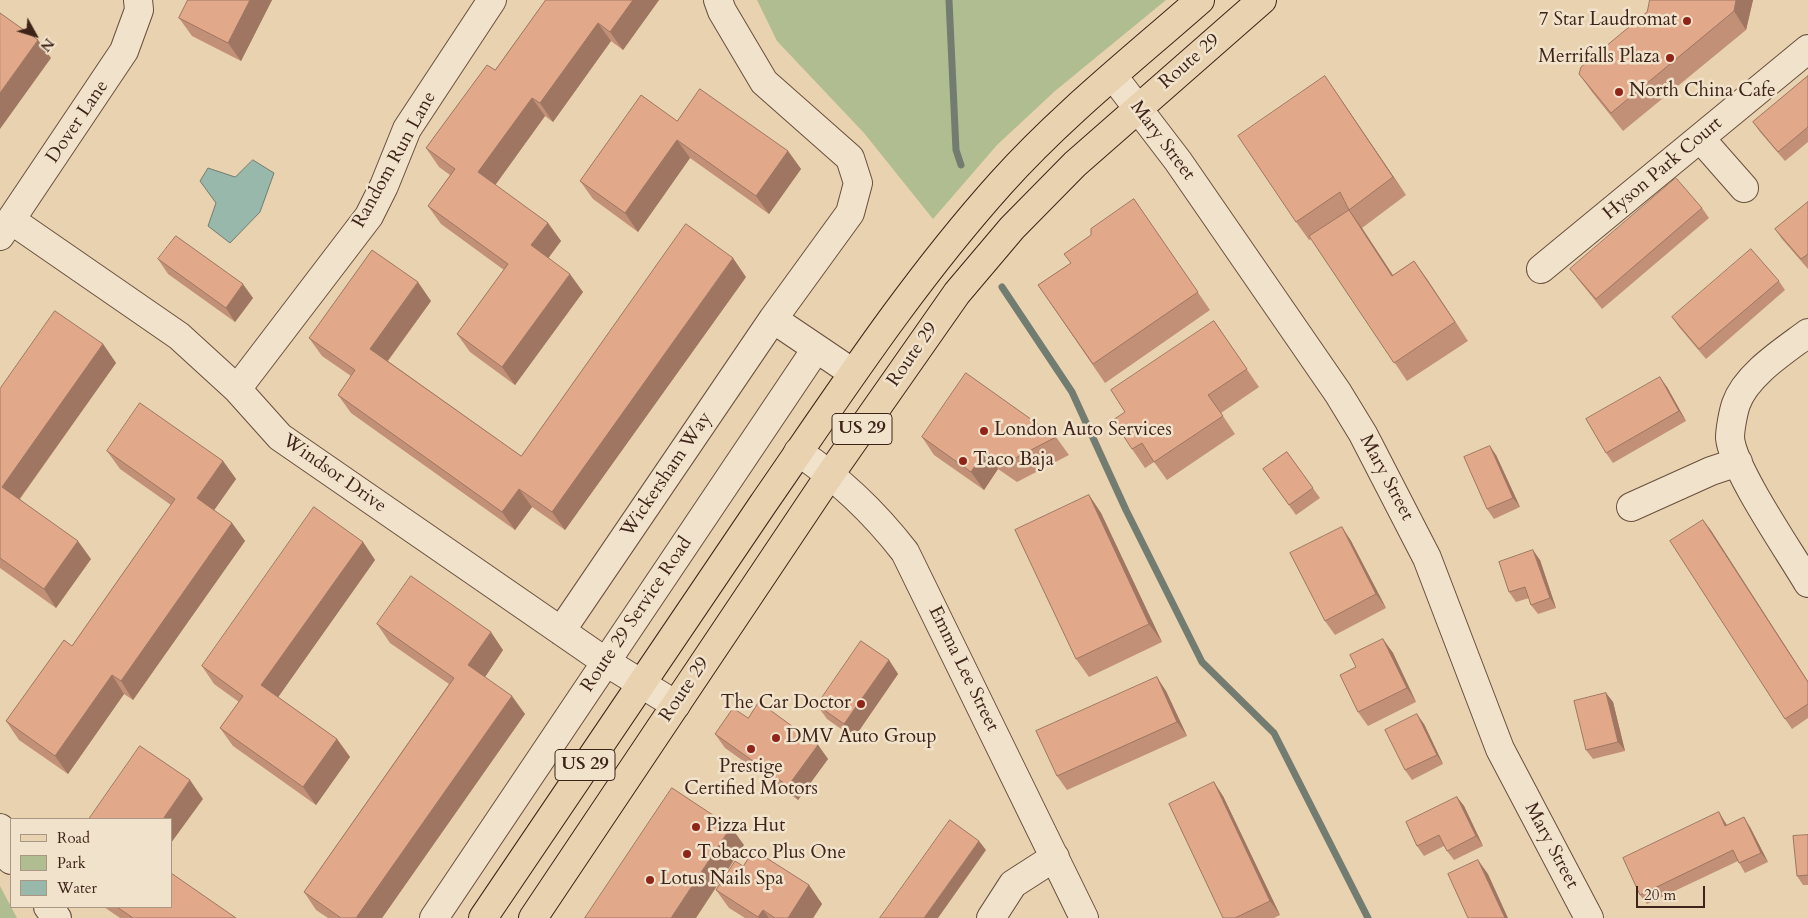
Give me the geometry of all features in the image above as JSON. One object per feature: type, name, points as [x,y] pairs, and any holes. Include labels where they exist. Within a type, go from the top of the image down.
[{"type":"main road","name":"Route 29","points":[[484,918],[640,683],[902,303],[969,219],[1004,179],[1113,76],[1200,0]]},
{"type":"main road","name":"Route 29","points":[[533,918],[831,473],[957,293],[1026,213],[1075,164],[1262,0]]},
{"type":"street","name":"Dover Lane","points":[[5,228],[124,51],[139,10],[138,0]]},
{"type":"street","name":"Random Run Lane","points":[[237,389],[368,216],[384,186],[407,129],[492,0]]},
{"type":"street","name":"Wickersham Way","points":[[561,630],[773,319],[850,213],[858,183],[850,158],[764,82],[722,11],[718,0]]},
{"type":"street","name":"Hyson Park Court","points":[[1541,269],[1808,49]]},
{"type":"street","name":"Mary Street","points":[[1113,76],[1178,161],[1333,386],[1363,434],[1427,558],[1500,749],[1589,918]]},
{"type":"street","points":[[1700,138],[1744,188]]},
{"type":"street","name":"Windsor Drive","points":[[5,228],[178,336],[237,389],[280,437],[606,662],[676,705]]},
{"type":"street","points":[[773,319],[853,373]]},
{"type":"street","points":[[1808,333],[1753,377],[1736,404],[1730,438],[1738,462],[1757,498],[1808,582]]},
{"type":"street","name":"Route 29 Service Road","points":[[434,918],[816,349]]},
{"type":"street","name":"Emma Lee Street","points":[[798,452],[831,473],[884,525],[905,552],[1084,918]]},
{"type":"street","points":[[1631,507],[1711,470],[1738,462]]},
{"type":"street","points":[[0,828],[10,857]]},
{"type":"street","points":[[991,918],[1013,884],[1055,857]]},
{"type":"street","points":[[49,908],[57,918]]},
{"type":"green space","points":[[757,0],[1166,0],[1055,91],[997,145],[933,219],[864,133],[777,41]]},
{"type":"green space","points":[[0,886],[17,918],[0,918]]},
{"type":"water","points":[[253,160],[274,173],[260,212],[230,243],[208,226],[216,203],[200,181],[208,168],[235,177]]},
{"type":"building","points":[[188,0],[250,0],[228,43],[179,18]]},
{"type":"building","points":[[546,0],[633,0],[610,32],[598,23],[540,103],[532,98],[478,172],[548,223],[531,245],[570,274],[502,367],[457,334],[508,264],[428,206],[455,169],[426,148],[487,65],[495,70]]},
{"type":"building","points":[[1650,0],[1736,0],[1734,11],[1611,113],[1579,74],[1581,67],[1647,12]]},
{"type":"building","points":[[0,13],[38,40],[0,93]]},
{"type":"building","points":[[1325,76],[1393,177],[1349,210],[1340,192],[1296,222],[1238,136]]},
{"type":"building","points":[[1808,76],[1808,127],[1778,152],[1753,122]]},
{"type":"building","points":[[700,89],[788,151],[756,196],[677,140],[625,213],[580,181],[641,95],[677,121]]},
{"type":"building","points":[[1676,178],[1702,208],[1596,299],[1570,269]]},
{"type":"building","points":[[1134,199],[1198,292],[1093,364],[1038,285],[1071,263],[1064,254],[1091,235],[1091,229]]},
{"type":"building","points":[[1808,202],[1808,254],[1801,259],[1775,229]]},
{"type":"building","points":[[1349,210],[1392,276],[1414,261],[1455,322],[1394,363],[1309,236]]},
{"type":"building","points":[[686,224],[733,258],[552,512],[519,489],[502,512],[338,395],[355,370],[309,338],[372,250],[418,282],[370,349],[521,456]]},
{"type":"building","points":[[176,236],[243,284],[226,308],[158,259]]},
{"type":"building","points":[[1751,249],[1779,281],[1699,349],[1672,317]]},
{"type":"building","points":[[55,311],[103,344],[2,487],[78,541],[44,589],[0,558],[0,389]]},
{"type":"building","points":[[1214,321],[1247,369],[1208,395],[1223,416],[1154,462],[1142,443],[1132,449],[1113,420],[1125,412],[1111,390]]},
{"type":"building","points":[[966,373],[1056,437],[1004,464],[985,451],[971,472],[922,437]]},
{"type":"building","points":[[1660,377],[1679,411],[1606,453],[1586,419]]},
{"type":"building","points":[[140,403],[223,461],[197,498],[232,523],[121,681],[112,675],[55,756],[6,721],[64,640],[72,646],[175,499],[107,451]]},
{"type":"building","points":[[1490,446],[1513,498],[1487,509],[1464,457]]},
{"type":"building","points":[[1287,452],[1313,488],[1289,505],[1263,469]]},
{"type":"building","points":[[1089,495],[1149,624],[1076,659],[1015,530]]},
{"type":"building","points":[[314,507],[363,542],[261,685],[337,739],[303,787],[220,728],[243,696],[202,666]]},
{"type":"building","points":[[1703,520],[1808,682],[1808,704],[1785,719],[1670,541]]},
{"type":"building","points":[[1342,527],[1376,594],[1325,621],[1290,553]]},
{"type":"building","points":[[1533,550],[1550,598],[1531,605],[1525,587],[1509,592],[1499,562]]},
{"type":"building","points":[[411,576],[491,632],[468,665],[512,696],[356,918],[341,918],[304,892],[454,678],[377,624]]},
{"type":"building","points":[[1383,639],[1407,688],[1358,712],[1340,675],[1356,667],[1350,655]]},
{"type":"building","points":[[861,641],[889,660],[844,724],[817,705]]},
{"type":"building","points":[[1157,677],[1177,722],[1057,776],[1036,731]]},
{"type":"building","points":[[1606,693],[1618,742],[1586,750],[1574,701]]},
{"type":"building","points":[[759,702],[818,745],[788,786],[715,734],[733,708],[748,718]]},
{"type":"building","points":[[1417,714],[1437,755],[1405,770],[1385,730]]},
{"type":"building","points":[[140,746],[190,780],[164,818],[90,818]]},
{"type":"building","points":[[1214,782],[1270,901],[1235,918],[1223,918],[1169,804]]},
{"type":"building","points":[[672,788],[731,827],[671,918],[585,918]]},
{"type":"building","points":[[1457,797],[1476,836],[1447,851],[1439,835],[1417,846],[1406,822]]},
{"type":"building","points":[[1719,812],[1725,826],[1744,817],[1761,853],[1739,863],[1733,850],[1640,895],[1623,858]]},
{"type":"building","points":[[950,820],[979,841],[924,918],[880,918]]},
{"type":"building","points":[[1808,835],[1808,875],[1797,876],[1793,836]]},
{"type":"building","points":[[754,850],[809,885],[788,918],[775,918],[763,910],[758,917],[716,890],[735,861],[743,866]]},
{"type":"building","points":[[1478,860],[1505,918],[1468,918],[1448,874]]},
{"type":"building","points":[[172,874],[236,918],[133,918],[118,908],[172,908]]},
{"type":"waterway","points":[[949,0],[956,150],[961,165]]},
{"type":"waterway","points":[[1002,287],[1072,392],[1126,510],[1202,662],[1274,733],[1368,918]]},
{"type":"place","name":"7 Star Laudromat","points":[[1687,21]]},
{"type":"place","name":"Merrifalls Plaza","points":[[1670,58]]},
{"type":"place","name":"North China Cafe","points":[[1619,92]]},
{"type":"place","name":"London Auto Services","points":[[984,431]]},
{"type":"place","name":"Taco Baja","points":[[963,461]]},
{"type":"place","name":"The Car Doctor","points":[[861,704]]},
{"type":"place","name":"DMV Auto Group","points":[[776,738]]},
{"type":"place","name":"Prestige Certified Motors","points":[[751,749]]},
{"type":"place","name":"Pizza Hut","points":[[696,827]]},
{"type":"place","name":"Tobacco Plus One","points":[[687,854]]},
{"type":"place","name":"Lotus Nails Spa","points":[[650,880]]}]
